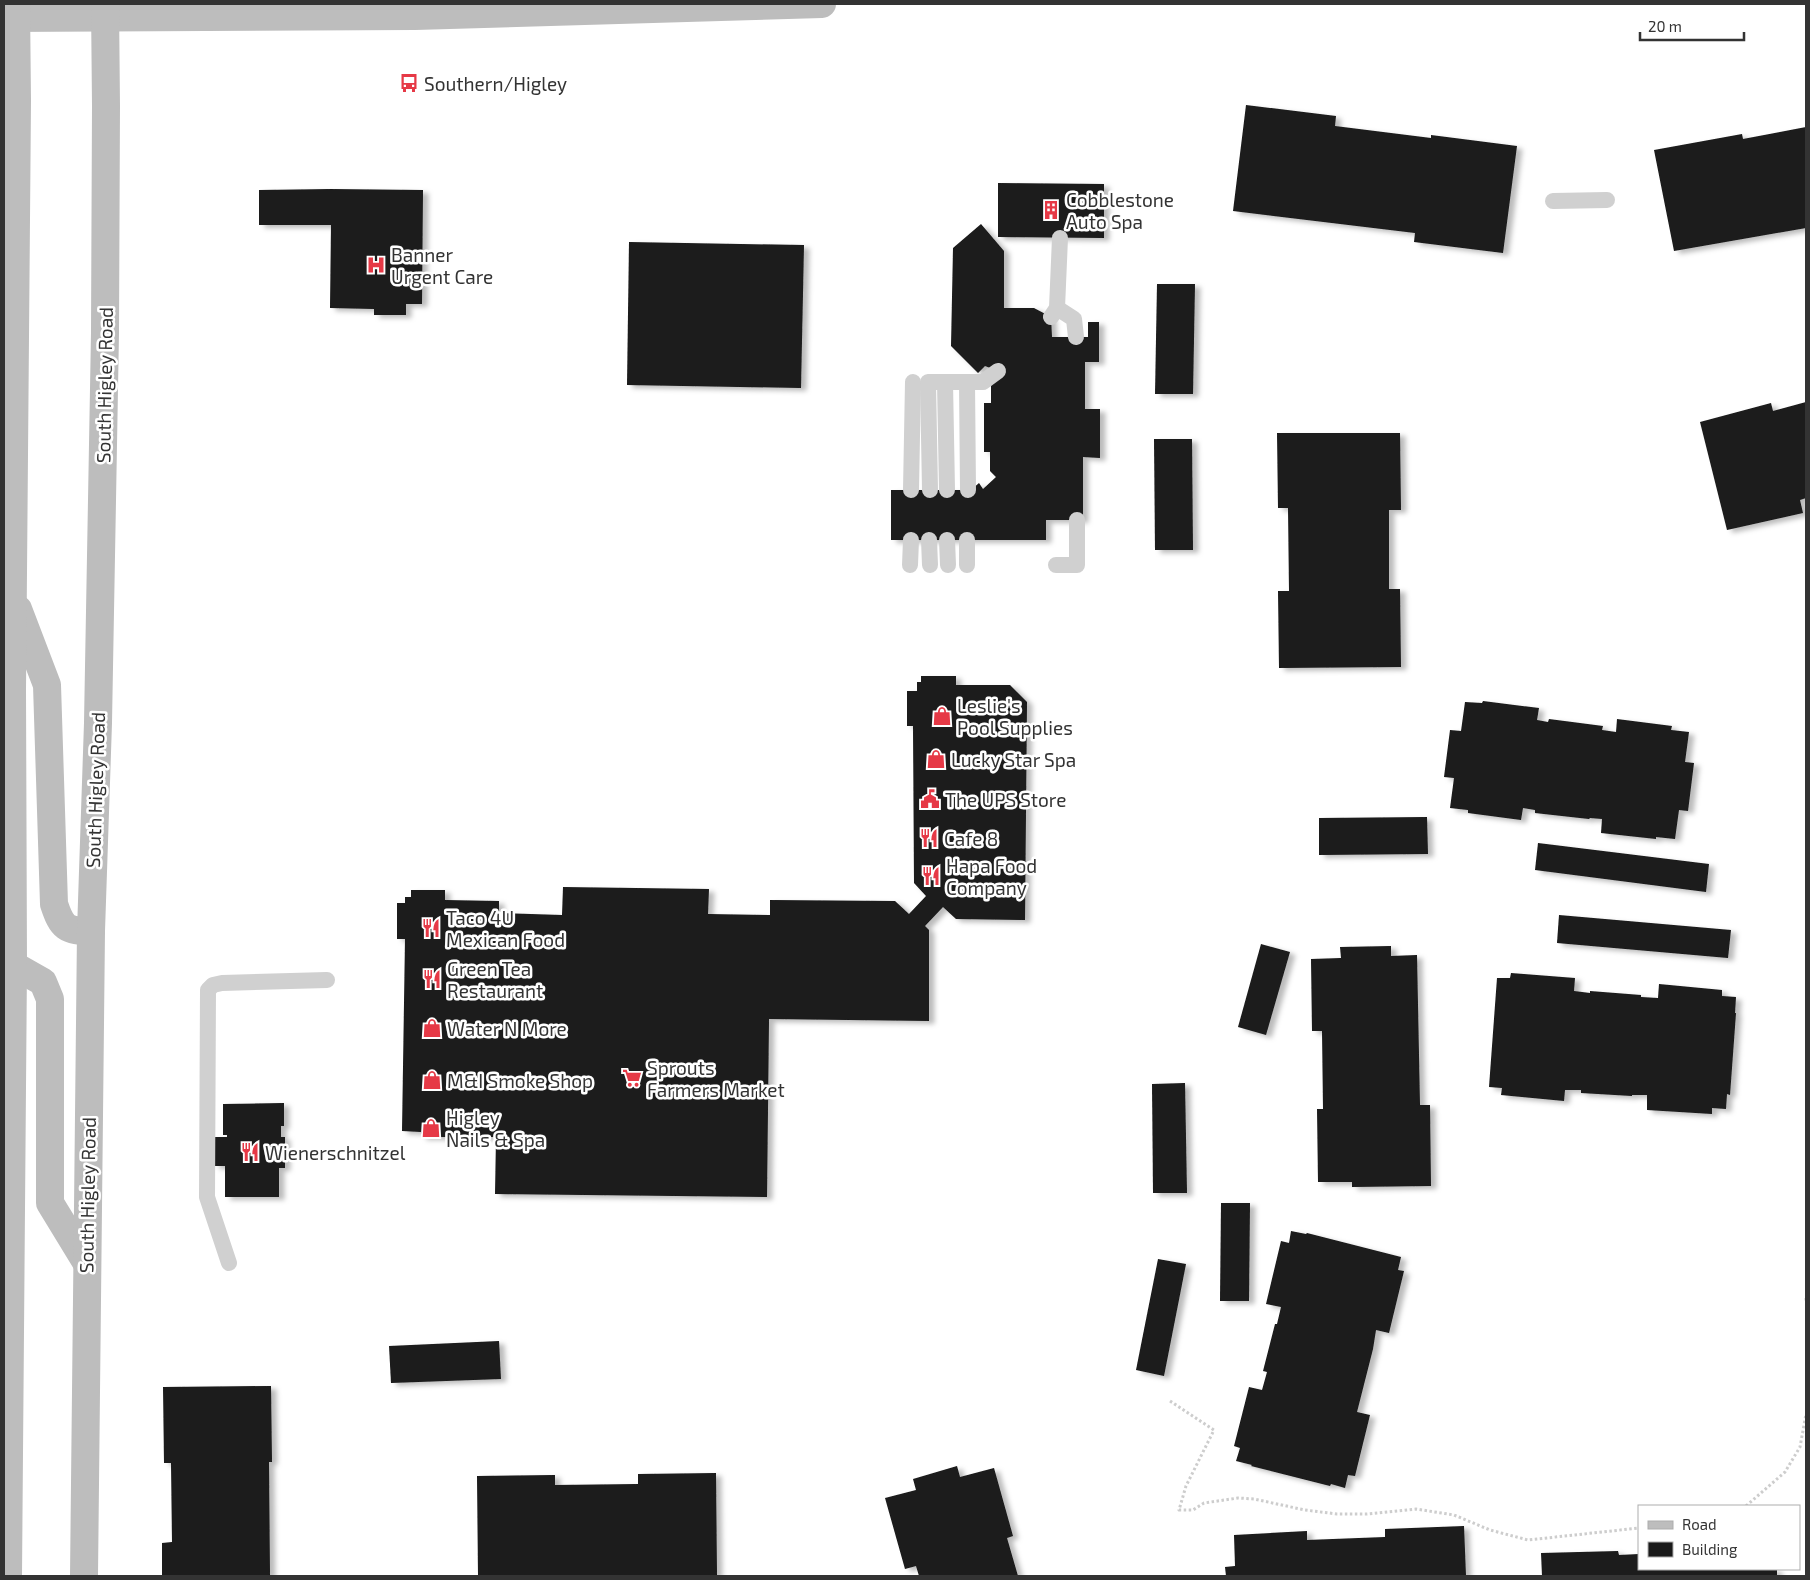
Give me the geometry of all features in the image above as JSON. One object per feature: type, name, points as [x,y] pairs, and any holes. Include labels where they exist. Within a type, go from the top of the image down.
[{"type":"main road","points":[[8,1576],[7,1330],[12,965],[14,240],[17,101],[12,13],[105,11],[416,16],[822,4]]},
{"type":"main road","name":"South Higley Road","points":[[84,1576],[90,931],[98,713],[105,352],[105,11]]},
{"type":"main road","points":[[13,596],[47,685],[54,904],[59,920],[72,931],[90,931]]},
{"type":"main road","points":[[12,965],[43,982],[50,999],[50,1203],[86,1262]]},
{"type":"lane","points":[[1554,201],[1607,200]]},
{"type":"lane","points":[[1060,238],[1054,312],[1074,319],[1076,337]]},
{"type":"lane","points":[[930,490],[928,382],[983,382],[998,371]]},
{"type":"lane","points":[[911,490],[913,382]]},
{"type":"lane","points":[[945,382],[947,490]]},
{"type":"lane","points":[[967,382],[968,490]]},
{"type":"lane","points":[[1056,565],[1077,565],[1077,520]]},
{"type":"lane","points":[[910,565],[911,540]]},
{"type":"lane","points":[[929,540],[930,565]]},
{"type":"lane","points":[[947,540],[948,565]]},
{"type":"lane","points":[[966,540],[966,565]]},
{"type":"lane","points":[[230,1263],[207,1197],[208,990],[212,985],[222,983],[327,980]]},
{"type":"path","points":[[1806,1298],[1806,1303]]},
{"type":"path","points":[[1170,1401],[1214,1430],[1186,1486],[1179,1510],[1193,1510],[1204,1503],[1238,1498],[1254,1499],[1336,1514],[1367,1514],[1416,1509],[1454,1515],[1490,1530],[1528,1540],[1638,1528]]},
{"type":"path","points":[[1747,1505],[1785,1472],[1800,1447],[1806,1414]]},
{"type":"building","points":[[1246,105],[1336,116],[1335,126],[1431,138],[1431,135],[1517,146],[1503,253],[1414,242],[1415,233],[1233,211]]},
{"type":"building","points":[[1806,127],[1806,228],[1674,251],[1654,150],[1742,134],[1743,139]]},
{"type":"building","name":"Cobblestone Auto Spa","points":[[998,183],[1104,184],[1104,238],[998,237]]},
{"type":"building","name":"Banner Urgent Care","points":[[259,190],[423,190],[422,304],[406,304],[406,315],[374,315],[374,309],[330,308],[331,225],[259,225]]},
{"type":"building","points":[[981,224],[1004,251],[1004,308],[1034,308],[1051,317],[1052,337],[1088,337],[1088,322],[1099,322],[1099,362],[1085,362],[1085,409],[1100,409],[1100,458],[1083,457],[1083,520],[1046,520],[1046,540],[891,540],[891,490],[971,490],[979,483],[983,489],[996,477],[990,471],[990,452],[984,452],[984,403],[991,403],[991,383],[998,371],[985,366],[978,373],[951,346],[953,248]]},
{"type":"building","points":[[629,242],[804,245],[801,388],[627,385]]},
{"type":"building","points":[[1157,284],[1195,284],[1193,394],[1155,394]]},
{"type":"building","points":[[1806,402],[1806,498],[1800,500],[1803,513],[1727,530],[1700,422],[1771,403],[1773,411]]},
{"type":"building","points":[[1277,433],[1400,433],[1401,510],[1389,510],[1389,589],[1400,589],[1401,667],[1279,668],[1278,591],[1289,591],[1288,508],[1278,508]]},
{"type":"building","points":[[1154,439],[1192,439],[1193,550],[1155,550]]},
{"type":"building","points":[[921,676],[956,676],[956,685],[1010,685],[1027,702],[1025,920],[956,919],[943,907],[925,926],[929,930],[929,1021],[769,1019],[767,1197],[495,1194],[496,1137],[421,1137],[421,1132],[402,1131],[405,939],[397,939],[397,903],[405,903],[405,897],[411,897],[411,890],[445,890],[445,900],[499,901],[499,913],[562,915],[563,887],[709,889],[708,914],[770,915],[770,900],[895,901],[909,914],[926,896],[914,883],[913,726],[907,726],[907,691],[917,691],[917,682],[921,682]]},
{"type":"building","points":[[1483,701],[1539,708],[1537,720],[1548,722],[1549,719],[1603,726],[1602,730],[1616,732],[1617,719],[1672,726],[1671,730],[1689,732],[1685,762],[1694,763],[1688,811],[1679,810],[1675,839],[1656,837],[1656,839],[1601,833],[1602,819],[1535,813],[1535,810],[1523,808],[1521,820],[1468,813],[1468,810],[1450,808],[1454,778],[1444,777],[1450,730],[1461,731],[1465,702],[1482,703]]},
{"type":"building","points":[[1427,817],[1428,854],[1319,855],[1319,818]]},
{"type":"building","points":[[1538,843],[1709,864],[1706,892],[1535,870]]},
{"type":"building","points":[[1559,915],[1731,930],[1728,958],[1557,943]]},
{"type":"building","points":[[1261,944],[1290,952],[1266,1035],[1238,1027]]},
{"type":"building","points":[[1391,946],[1391,956],[1417,955],[1420,1105],[1430,1105],[1431,1186],[1352,1187],[1352,1182],[1318,1182],[1317,1109],[1323,1109],[1322,1031],[1312,1031],[1311,959],[1341,958],[1340,947]]},
{"type":"building","points":[[1511,973],[1575,978],[1574,991],[1590,993],[1590,991],[1658,998],[1659,984],[1722,990],[1722,996],[1736,997],[1730,1095],[1727,1094],[1726,1109],[1712,1108],[1712,1114],[1647,1110],[1647,1095],[1581,1093],[1581,1090],[1565,1090],[1564,1101],[1501,1095],[1502,1088],[1489,1087],[1497,978],[1510,978]]},
{"type":"building","points":[[1185,1083],[1187,1193],[1153,1193],[1152,1084]]},
{"type":"building","name":"Wienerschnitzel","points":[[284,1103],[284,1126],[281,1126],[281,1137],[285,1137],[285,1168],[279,1168],[279,1197],[225,1197],[225,1166],[214,1166],[214,1137],[227,1137],[227,1135],[223,1135],[223,1104]]},
{"type":"building","points":[[1221,1203],[1250,1203],[1249,1301],[1220,1301]]},
{"type":"building","points":[[1291,1231],[1307,1233],[1401,1257],[1398,1270],[1404,1271],[1389,1333],[1376,1330],[1357,1412],[1370,1415],[1355,1476],[1348,1475],[1345,1488],[1331,1484],[1330,1486],[1236,1461],[1240,1448],[1234,1446],[1249,1387],[1262,1390],[1267,1372],[1263,1371],[1281,1307],[1266,1304],[1281,1241],[1289,1243]]},
{"type":"building","points":[[1158,1259],[1186,1264],[1164,1376],[1136,1370]]},
{"type":"building","points":[[499,1341],[501,1379],[391,1383],[389,1346]]},
{"type":"building","points":[[271,1386],[272,1462],[269,1462],[270,1576],[162,1576],[162,1543],[172,1542],[171,1463],[164,1463],[163,1387]]},
{"type":"building","points":[[957,1466],[960,1477],[994,1468],[1013,1536],[1007,1538],[1018,1576],[919,1576],[916,1566],[905,1569],[885,1498],[916,1490],[913,1479]]},
{"type":"building","points":[[716,1473],[717,1576],[478,1576],[477,1476],[555,1475],[555,1485],[638,1484],[638,1474]]},
{"type":"building","points":[[1464,1526],[1466,1576],[1226,1576],[1225,1567],[1235,1566],[1234,1535],[1307,1531],[1307,1540],[1385,1537],[1385,1529]]},
{"type":"building","points":[[1618,1551],[1619,1555],[1638,1554],[1638,1570],[1777,1570],[1777,1576],[1542,1576],[1541,1553]]},
{"type":"place","name":"Southern/Higley","points":[[409,83]]},
{"type":"place","name":"Cobblestone Auto Spa","points":[[1051,210]]},
{"type":"place","name":"Banner Urgent Care","points":[[376,265]]},
{"type":"place","name":"Leslie's Pool Supplies","points":[[942,716]]},
{"type":"place","name":"Lucky Star Spa","points":[[936,759]]},
{"type":"place","name":"The UPS Store","points":[[930,799]]},
{"type":"place","name":"Cafe 8","points":[[929,838]]},
{"type":"place","name":"Hapa Food Company","points":[[931,876]]},
{"type":"place","name":"Taco 4U Mexican Food","points":[[431,928]]},
{"type":"place","name":"Green Tea Restaurant","points":[[432,979]]},
{"type":"place","name":"Water N More","points":[[432,1028]]},
{"type":"place","name":"Sprouts Farmers Market","points":[[632,1078]]},
{"type":"place","name":"M&I Smoke Shop","points":[[432,1080]]},
{"type":"place","name":"Higley Nails & Spa","points":[[431,1128]]},
{"type":"place","name":"Wienerschnitzel","points":[[250,1152]]}]
